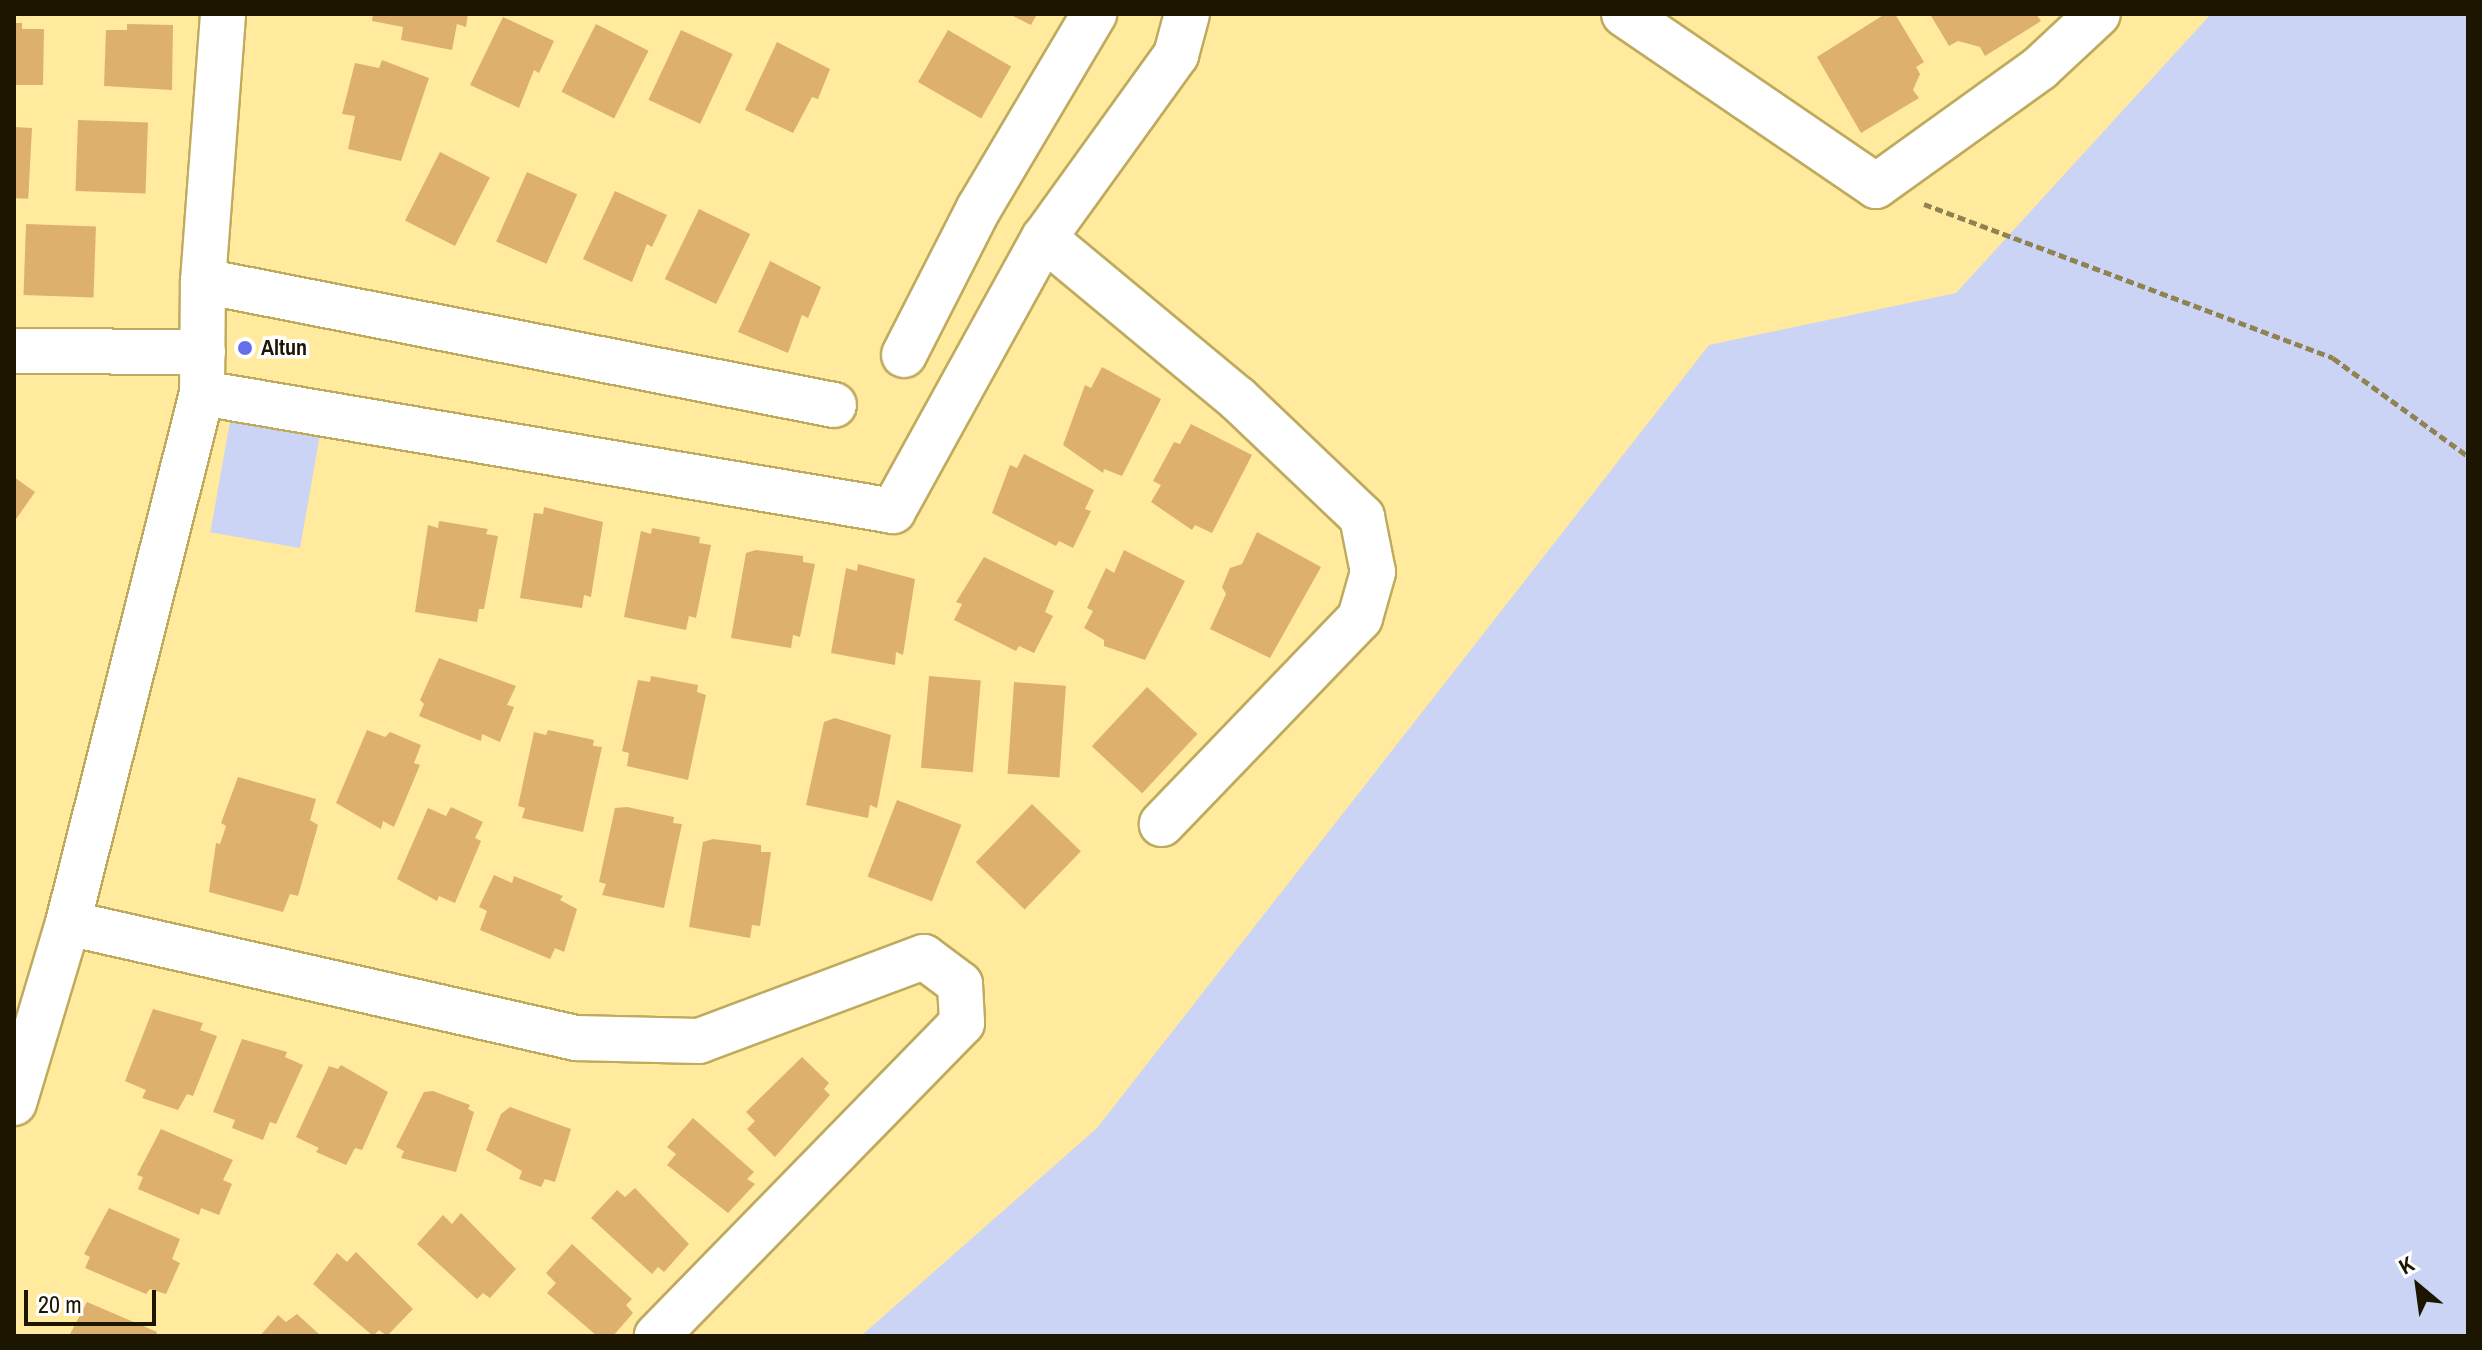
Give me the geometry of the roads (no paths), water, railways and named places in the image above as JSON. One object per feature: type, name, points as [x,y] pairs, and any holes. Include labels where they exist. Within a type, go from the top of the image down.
[{"type":"street","points":[[14,1103],[68,923],[203,372],[203,281],[223,14]]},
{"type":"street","points":[[904,355],[979,208],[1094,14]]},
{"type":"street","points":[[14,351],[203,372],[893,511],[1044,238],[1176,55],[1187,14]]},
{"type":"street","points":[[1624,14],[1876,186],[2040,68],[2098,14]]},
{"type":"street","points":[[1044,238],[1237,398],[1362,517],[1373,572],[1360,618],[1162,824]]},
{"type":"street","points":[[203,281],[834,405]]},
{"type":"street","points":[[68,923],[576,1038],[699,1041],[924,957],[960,984],[962,1023],[657,1336]]},
{"type":"place","name":"Altun","points":[[245,348]]}]
